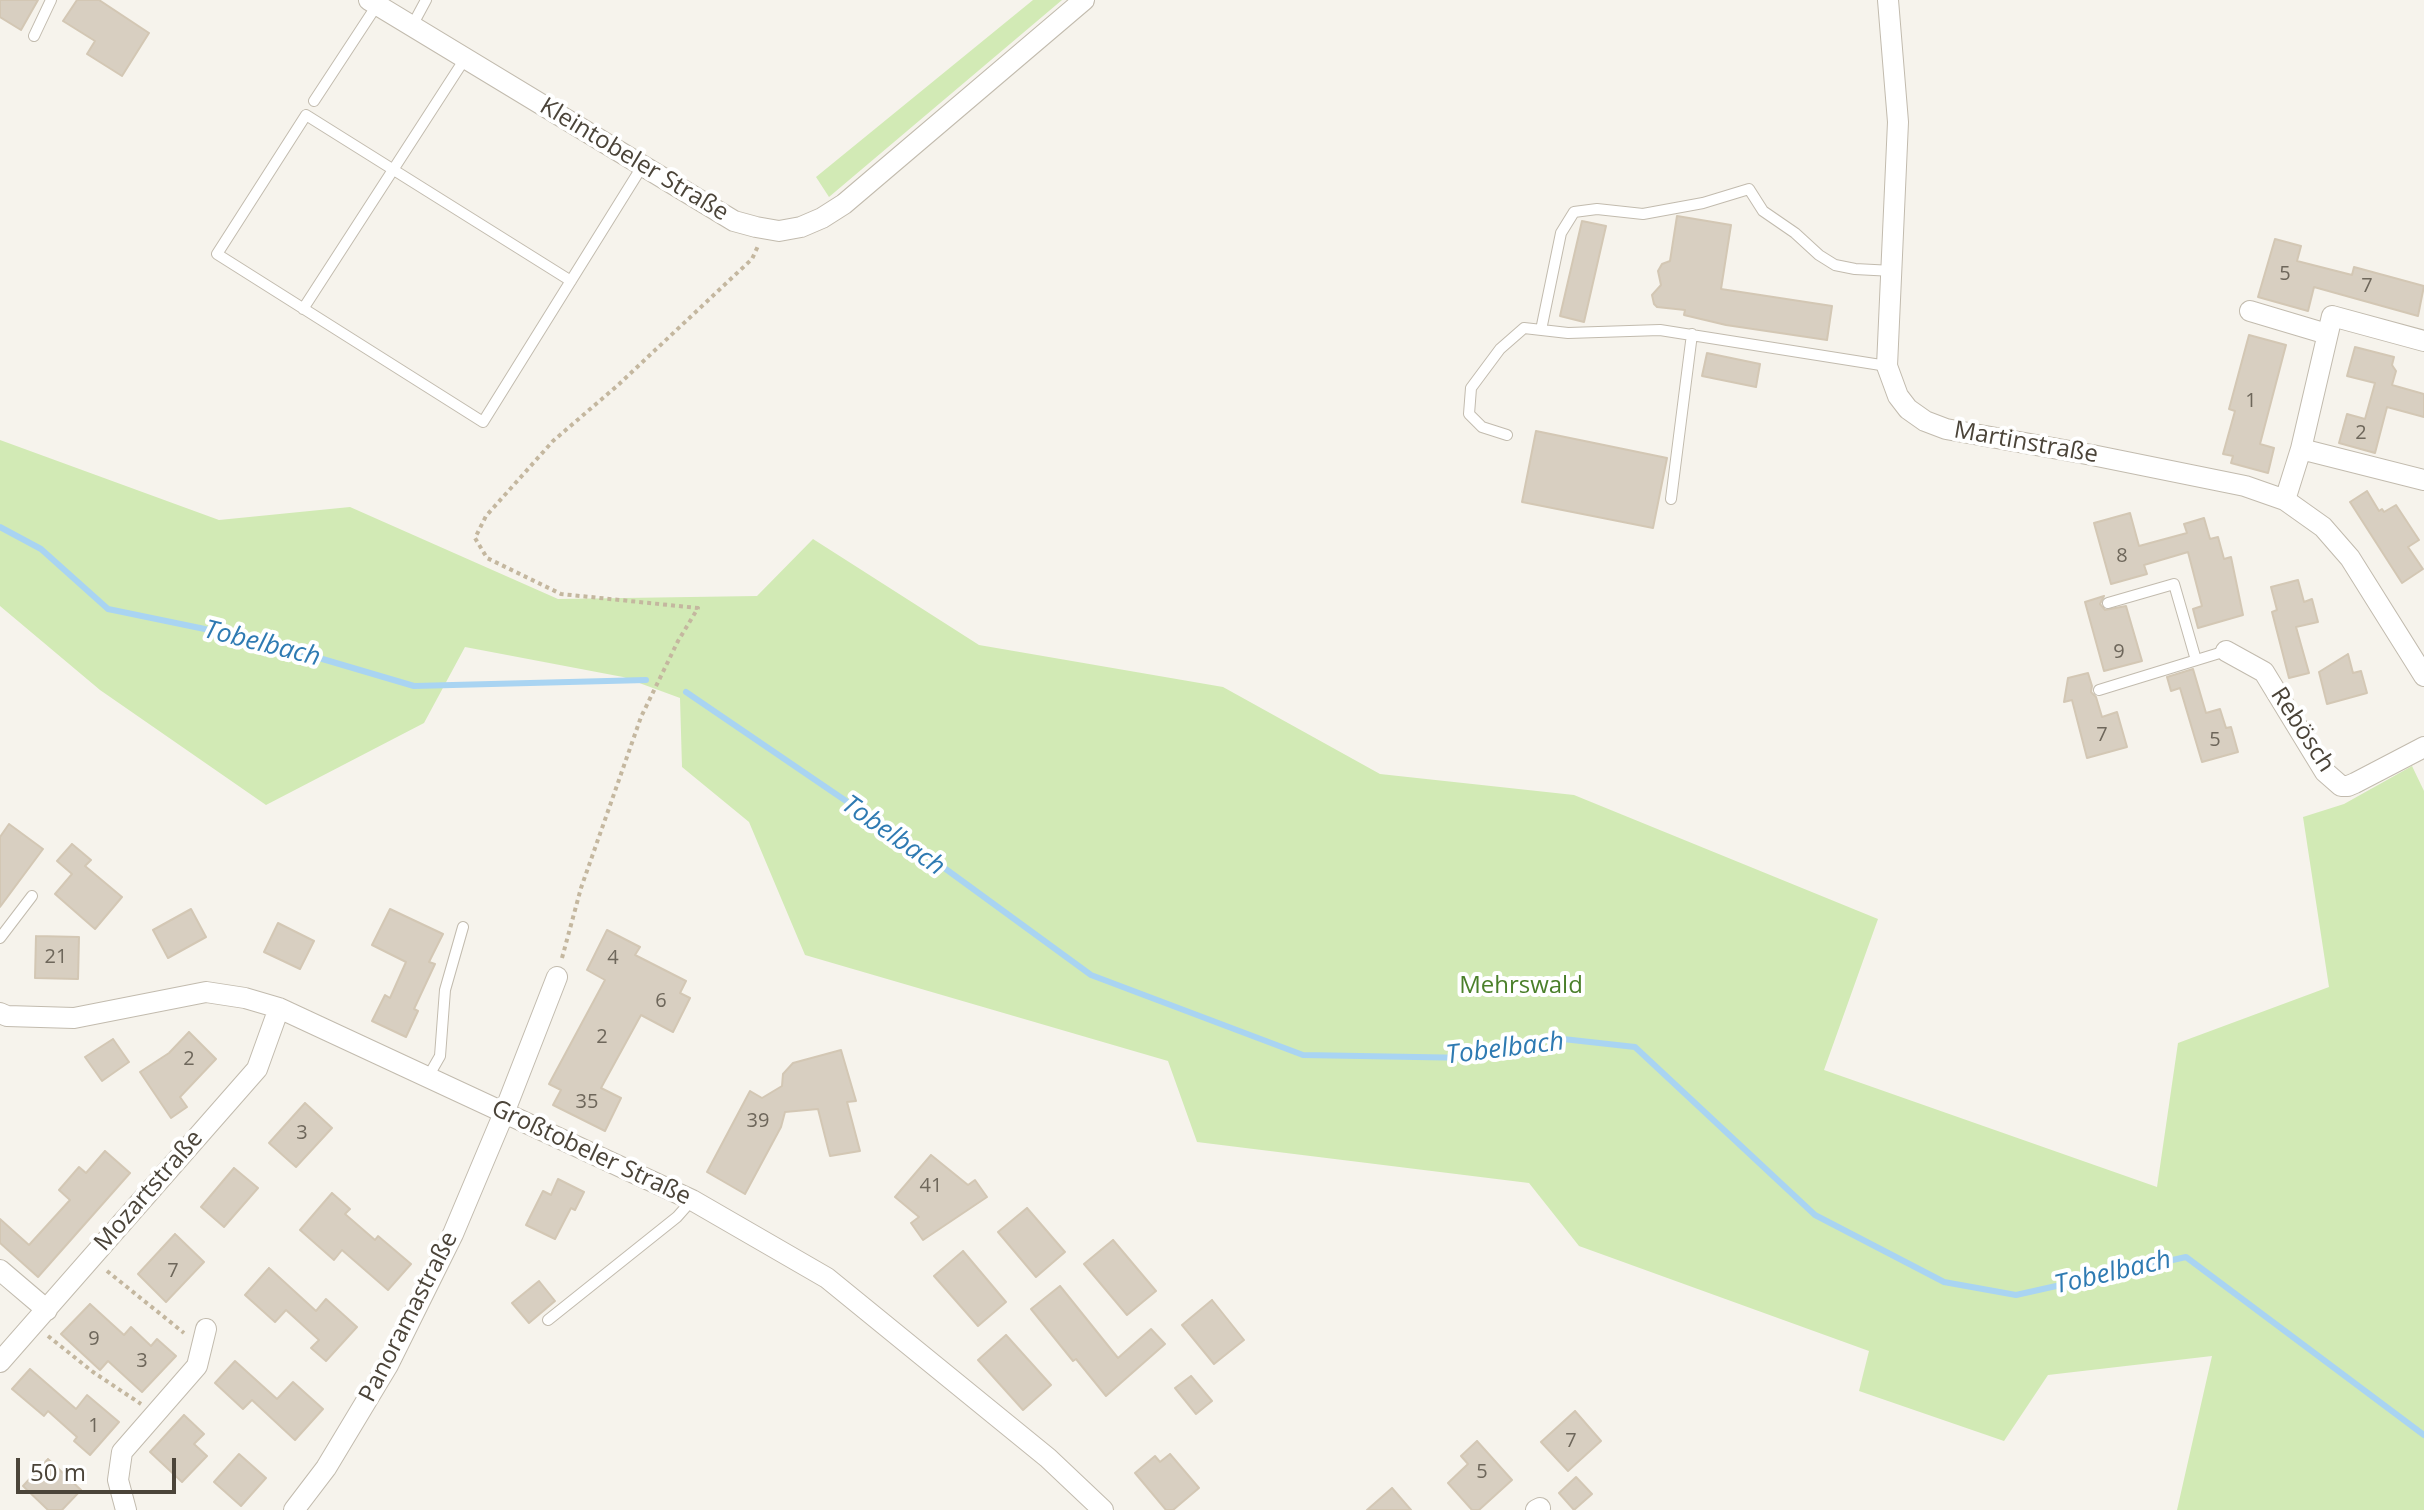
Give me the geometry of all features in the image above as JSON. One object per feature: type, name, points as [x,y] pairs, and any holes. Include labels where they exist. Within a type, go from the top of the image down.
[{"type":"street","name":"Kleintobeler Straße","points":[[373,2],[734,221],[779,231],[801,227],[844,204],[1084,0]]},
{"type":"street","name":"Martinstraße","points":[[1888,0],[1898,122],[1887,366],[1898,396],[1908,409],[1925,421],[1946,429],[2229,483],[2285,500],[2323,527],[2350,558],[2424,676]]},
{"type":"street","points":[[2250,311],[2327,334]]},
{"type":"street","points":[[2285,500],[2301,449],[2332,316],[2424,341]]},
{"type":"street","points":[[2301,449],[2424,480]]},
{"type":"street","name":"Rebösch","points":[[2226,651],[2264,672],[2325,772],[2341,786],[2355,783],[2424,747]]},
{"type":"street","name":"Panoramastraße","points":[[294,1510],[326,1468],[388,1365],[453,1234],[557,977]]},
{"type":"street","name":"Großtobeler Straße","points":[[0,1013],[7,1016],[74,1018],[206,992],[245,998],[279,1008],[692,1200],[827,1278],[1048,1458],[1103,1510]]},
{"type":"street","name":"Mozartstraße","points":[[0,1362],[257,1069],[279,1008]]},
{"type":"street","points":[[0,1270],[40,1317]]},
{"type":"street","points":[[126,1510],[118,1480],[122,1452],[197,1366],[204,1338]]},
{"type":"lane","points":[[34,36],[51,0]]},
{"type":"lane","points":[[412,26],[426,0]]},
{"type":"lane","points":[[314,101],[373,2]]},
{"type":"lane","points":[[303,309],[466,57]]},
{"type":"lane","points":[[571,281],[306,115],[217,254],[483,422],[571,281],[643,165]]},
{"type":"lane","points":[[1541,330],[1561,233],[1574,212],[1597,209],[1643,214],[1703,203],[1749,189],[1763,211],[1835,265],[1893,271]]},
{"type":"lane","points":[[1507,435],[1482,427],[1469,414],[1471,388],[1500,349],[1524,328],[1568,333],[1660,330],[1887,366]]},
{"type":"lane","points":[[1671,499],[1692,334]]},
{"type":"lane","points":[[2108,603],[2174,584],[2196,660]]},
{"type":"lane","points":[[2099,690],[2226,651]]},
{"type":"lane","points":[[0,938],[32,896]]},
{"type":"lane","points":[[428,1077],[440,1056],[445,990],[463,927]]},
{"type":"lane","points":[[548,1320],[677,1217],[692,1200]]},
{"type":"path","points":[[557,977],[581,888],[641,717],[678,641],[698,608],[561,594],[487,558],[475,538],[486,516],[553,441],[617,386],[752,259],[766,229]]},
{"type":"path","points":[[90,1258],[204,1338]]},
{"type":"path","points":[[40,1317],[93,1372],[155,1414]]},
{"type":"green space","points":[[1033,0],[1062,0],[829,197],[816,177]]},
{"type":"green space","name":"Mehrswald","points":[[0,440],[219,520],[350,507],[558,599],[757,596],[813,539],[979,645],[1223,687],[1380,774],[1574,795],[1878,919],[1824,1070],[2157,1187],[2178,1043],[2329,987],[2303,817],[2344,804],[2412,766],[2424,791],[2424,1510],[2177,1510],[2212,1356],[2048,1375],[2004,1441],[1859,1391],[1869,1351],[1579,1246],[1529,1183],[1197,1142],[1168,1061],[805,955],[749,822],[682,767],[680,698],[623,677],[465,647],[424,723],[266,805],[100,690],[0,606]]},
{"type":"building","points":[[0,0],[38,0],[21,30],[0,17]]},
{"type":"building","points":[[77,0],[99,0],[149,33],[122,76],[87,54],[95,41],[63,21]]},
{"type":"building","points":[[1677,216],[1731,225],[1721,289],[1832,306],[1827,340],[1726,325],[1684,315],[1685,310],[1657,307],[1652,295],[1661,285],[1658,271],[1662,264],[1670,261]]},
{"type":"building","points":[[1582,221],[1606,226],[1584,322],[1560,316]]},
{"type":"building","points":[[2275,239],[2301,246],[2297,261],[2352,275],[2354,267],[2424,286],[2418,316],[2314,287],[2308,311],[2258,297]]},
{"type":"building","points":[[2249,335],[2286,345],[2260,444],[2274,448],[2268,473],[2231,463],[2233,456],[2223,454],[2235,411],[2229,409]]},
{"type":"building","points":[[2355,347],[2394,357],[2392,365],[2396,371],[2392,385],[2424,394],[2424,417],[2387,407],[2375,453],[2339,443],[2347,414],[2365,419],[2375,383],[2347,376]]},
{"type":"building","points":[[1707,353],[1760,364],[1756,387],[1702,376]]},
{"type":"building","points":[[1536,431],[1667,458],[1653,528],[1522,502]]},
{"type":"building","points":[[2367,491],[2379,511],[2382,509],[2384,512],[2396,505],[2419,540],[2408,547],[2423,569],[2402,583],[2350,502]]},
{"type":"building","points":[[2130,513],[2139,546],[2187,533],[2184,524],[2204,518],[2210,539],[2218,537],[2224,559],[2231,557],[2243,615],[2198,628],[2193,609],[2202,606],[2188,552],[2144,565],[2147,574],[2111,584],[2094,523]]},
{"type":"building","points":[[2298,580],[2304,602],[2312,599],[2318,622],[2296,627],[2309,673],[2289,678],[2272,612],[2277,610],[2271,587]]},
{"type":"building","points":[[2104,596],[2100,604],[2105,610],[2126,606],[2142,661],[2104,671],[2085,602]]},
{"type":"building","points":[[2348,654],[2353,673],[2361,671],[2367,693],[2327,704],[2319,672]]},
{"type":"building","points":[[2193,669],[2206,713],[2220,709],[2226,728],[2231,727],[2238,752],[2202,762],[2180,688],[2171,691],[2167,677]]},
{"type":"building","points":[[2088,673],[2091,692],[2096,697],[2102,717],[2117,712],[2127,747],[2087,758],[2072,700],[2064,702],[2068,678]]},
{"type":"building","points":[[9,824],[43,849],[0,907],[0,837]]},
{"type":"building","points":[[72,844],[91,860],[85,866],[122,897],[95,929],[55,894],[72,874],[57,861]]},
{"type":"building","points":[[191,909],[206,937],[168,958],[153,930]]},
{"type":"building","points":[[390,909],[443,934],[429,962],[435,964],[414,1009],[418,1011],[406,1037],[372,1021],[385,995],[390,998],[406,962],[372,945]]},
{"type":"building","points":[[278,923],[314,941],[300,969],[264,952]]},
{"type":"building","points":[[607,930],[640,947],[635,955],[686,981],[680,993],[690,998],[673,1032],[641,1015],[601,1088],[621,1098],[605,1131],[553,1105],[561,1090],[549,1084],[605,980],[587,970]]},
{"type":"building","points":[[36,936],[79,937],[78,979],[35,978]]},
{"type":"building","points":[[189,1032],[216,1059],[180,1097],[187,1107],[171,1118],[140,1072],[169,1053]]},
{"type":"building","points":[[113,1039],[129,1062],[102,1081],[85,1057]]},
{"type":"building","points":[[841,1050],[856,1101],[847,1102],[860,1151],[830,1156],[818,1109],[785,1112],[781,1127],[745,1194],[707,1172],[750,1091],[762,1098],[782,1086],[783,1074],[793,1063]]},
{"type":"building","points":[[305,1103],[332,1128],[296,1167],[269,1143]]},
{"type":"building","points":[[105,1151],[130,1173],[38,1277],[0,1243],[0,1219],[29,1245],[70,1200],[59,1190],[79,1167],[86,1173]]},
{"type":"building","points":[[931,1155],[968,1185],[975,1180],[987,1197],[923,1240],[911,1223],[919,1217],[895,1197]]},
{"type":"building","points":[[234,1168],[258,1188],[224,1227],[201,1207]]},
{"type":"building","points":[[558,1179],[584,1192],[575,1210],[571,1208],[555,1239],[526,1225],[543,1191],[551,1195]]},
{"type":"building","points":[[332,1193],[350,1209],[345,1214],[375,1240],[378,1236],[411,1264],[388,1290],[342,1250],[334,1260],[300,1230]]},
{"type":"building","points":[[1027,1208],[1065,1252],[1036,1277],[998,1232]]},
{"type":"building","points":[[175,1234],[204,1262],[166,1302],[138,1274]]},
{"type":"building","points":[[1113,1240],[1156,1291],[1127,1315],[1084,1264]]},
{"type":"building","points":[[963,1251],[1006,1302],[978,1326],[934,1276]]},
{"type":"building","points":[[269,1268],[316,1311],[326,1299],[357,1327],[326,1361],[311,1348],[319,1340],[286,1310],[275,1322],[245,1295]]},
{"type":"building","points":[[539,1281],[555,1301],[529,1323],[512,1303]]},
{"type":"building","points":[[1060,1286],[1118,1358],[1151,1329],[1165,1344],[1106,1396],[1031,1309]]},
{"type":"building","points":[[1212,1300],[1244,1340],[1214,1364],[1182,1325]]},
{"type":"building","points":[[90,1304],[124,1335],[131,1327],[151,1346],[157,1339],[176,1356],[142,1392],[108,1361],[100,1370],[61,1334]]},
{"type":"building","points":[[1006,1335],[1051,1385],[1023,1410],[978,1360]]},
{"type":"building","points":[[235,1361],[277,1399],[293,1382],[323,1409],[295,1440],[252,1400],[243,1409],[215,1383]]},
{"type":"building","points":[[30,1369],[76,1409],[87,1395],[119,1422],[90,1455],[74,1441],[77,1437],[48,1411],[44,1416],[12,1389]]},
{"type":"building","points":[[1191,1376],[1212,1401],[1196,1414],[1175,1388]]},
{"type":"building","points":[[1575,1411],[1601,1441],[1568,1471],[1541,1442]]},
{"type":"building","points":[[184,1415],[204,1434],[194,1444],[207,1456],[182,1482],[150,1452]]},
{"type":"building","points":[[1477,1441],[1512,1480],[1479,1510],[1472,1510],[1448,1483],[1468,1464],[1461,1456]]},
{"type":"building","points":[[239,1454],[266,1478],[241,1506],[214,1482]]},
{"type":"building","points":[[1170,1454],[1199,1488],[1173,1510],[1166,1510],[1135,1473],[1155,1456],[1160,1462]]},
{"type":"building","points":[[48,1459],[81,1490],[62,1510],[48,1510],[23,1486]]},
{"type":"building","points":[[1576,1477],[1592,1494],[1574,1510],[1559,1493]]},
{"type":"building","points":[[1392,1488],[1411,1510],[1367,1510]]},
{"type":"waterway","name":"Tobelbach","points":[[0,527],[41,549],[108,609],[258,640],[414,686],[646,680]]},
{"type":"waterway","name":"Tobelbach","points":[[686,692],[943,867],[1091,975],[1303,1055],[1473,1058],[1554,1038],[1635,1047],[1815,1215],[1944,1282],[2016,1295],[2186,1257],[2424,1435]]}]
